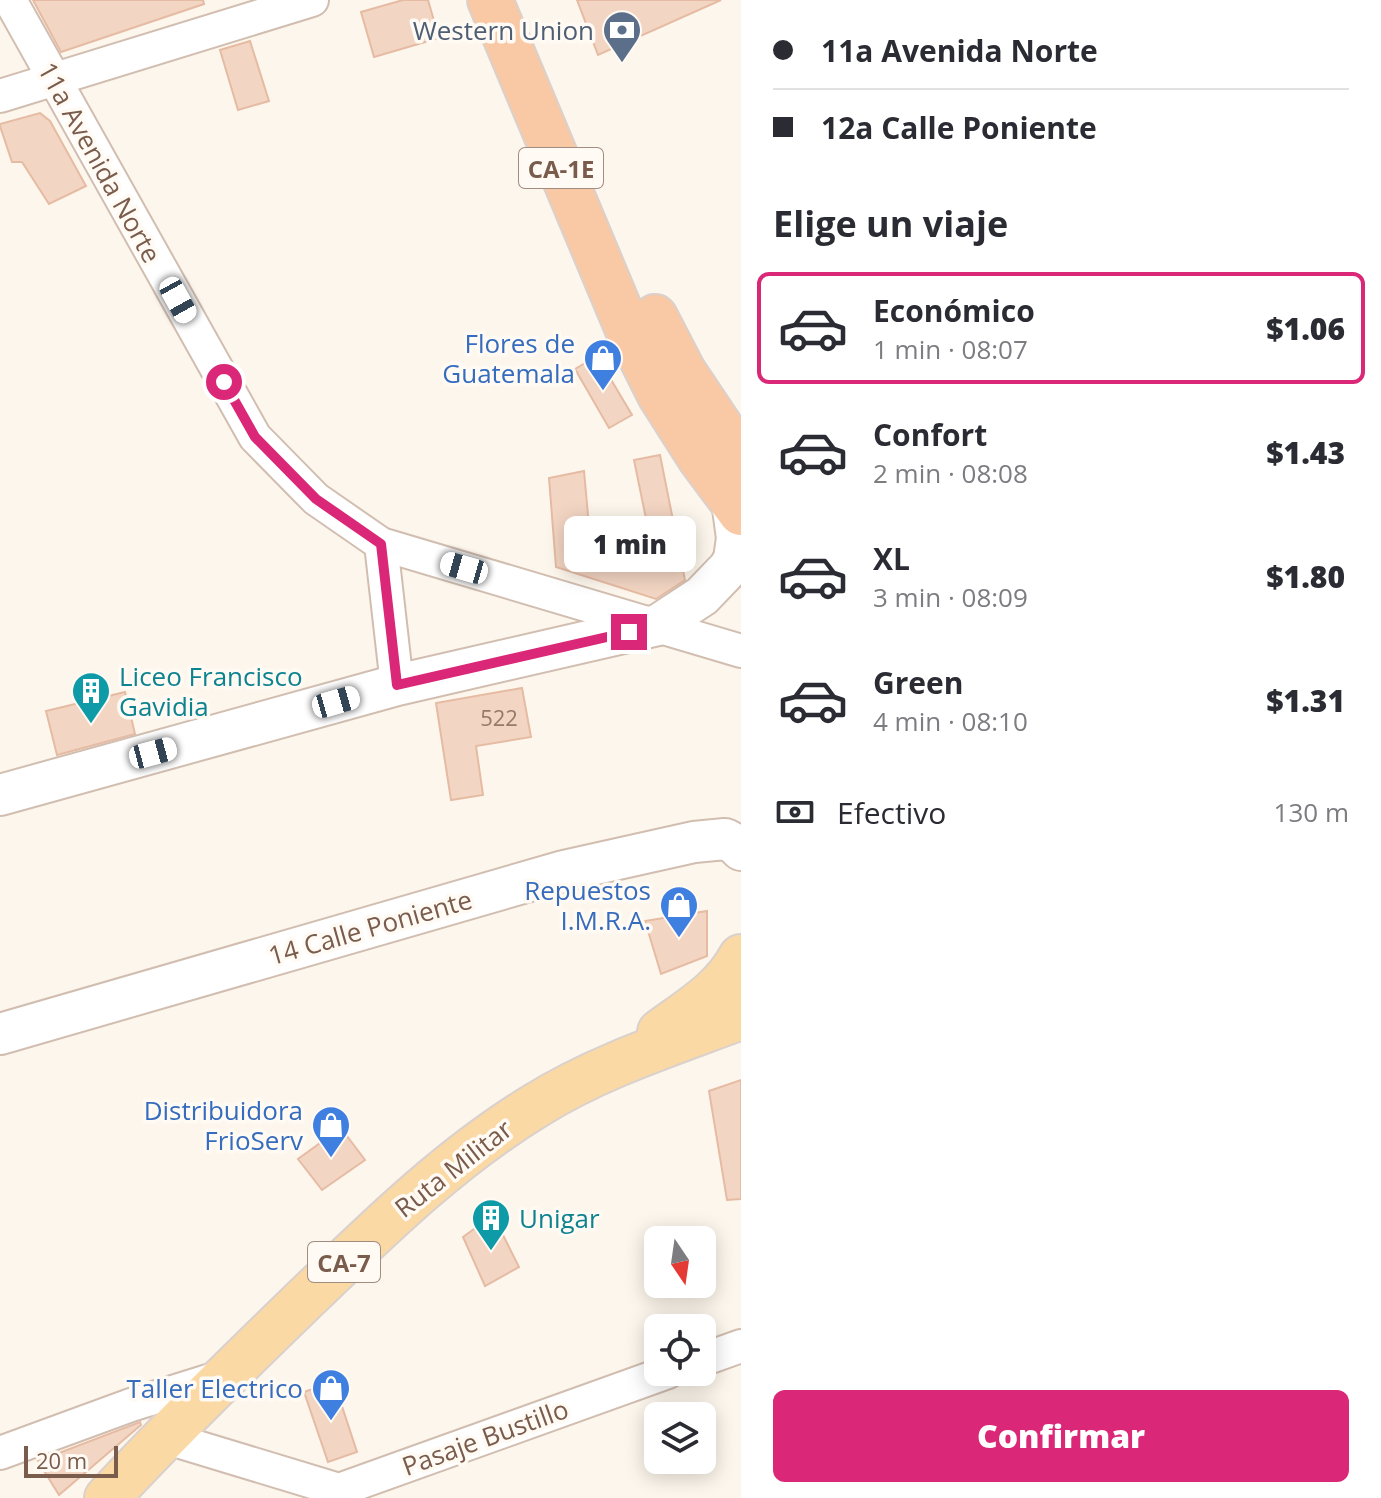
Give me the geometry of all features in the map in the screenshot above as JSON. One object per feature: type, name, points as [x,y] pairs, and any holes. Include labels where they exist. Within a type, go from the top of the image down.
[{"type":"highway","name":"CA-1E","points":[[490,0],[631,337],[660,395],[736,507]]},
{"type":"highway","name":"CA-1E","points":[[516,0],[656,321],[683,371],[741,458]]},
{"type":"main road","name":"Ruta Militar","points":[[613,1066],[714,992],[731,976],[741,957]]},
{"type":"main road","name":"Ruta Militar","points":[[107,1498],[226,1375],[442,1171],[537,1104],[613,1066],[741,1017]]},
{"type":"street","name":"11a Avenida Norte","points":[[10,0],[255,437],[316,499],[381,544],[741,651]]},
{"type":"street","points":[[0,96],[312,0]]},
{"type":"street","points":[[0,795],[397,685],[658,625],[702,596],[729,568],[734,559],[737,538],[736,507]]},
{"type":"street","points":[[381,544],[397,685]]},
{"type":"street","name":"14 Calle Poniente","points":[[0,1034],[564,871],[694,842],[725,839],[741,850]]},
{"type":"street","points":[[716,1355],[741,1346]]},
{"type":"street","points":[[0,1453],[131,1405],[226,1375]]},
{"type":"street","name":"Pasaje Bustillo","points":[[164,1437],[339,1490],[644,1381]]},
{"type":"building","points":[[33,0],[203,0],[204,4],[61,52]]},
{"type":"building","points":[[403,0],[428,0],[439,38],[374,57],[361,12]]},
{"type":"building","points":[[577,0],[721,0],[598,55]]},
{"type":"building","points":[[250,41],[269,101],[238,110],[220,50]]},
{"type":"building","points":[[40,113],[50,121],[86,186],[49,204],[22,162],[12,162],[0,126]]},
{"type":"building","name":"Flores de Guatemala","points":[[597,356],[632,415],[609,428],[575,369]]},
{"type":"building","points":[[660,455],[685,580],[656,599],[556,567],[549,478],[584,471],[589,526],[651,543],[634,460]]},
{"type":"building","points":[[522,688],[531,737],[476,746],[483,795],[451,800],[436,703]]},
{"type":"building","name":"Liceo Francisco Gavidia","points":[[125,692],[135,734],[57,755],[46,711]]},
{"type":"building","name":"Repuestos I.M.R.A.","points":[[707,911],[707,956],[661,974],[645,921]]},
{"type":"building","points":[[741,1080],[741,1199],[727,1200],[709,1091]]},
{"type":"building","name":"Distribuidora FrioServ","points":[[341,1128],[365,1160],[322,1190],[298,1159]]},
{"type":"building","name":"Unigar","points":[[493,1215],[519,1267],[485,1286],[463,1237]]},
{"type":"building","name":"Taller Electrico","points":[[334,1382],[357,1452],[328,1462],[304,1392]]},
{"type":"building","points":[[140,1422],[141,1425],[59,1495],[38,1461]]},
{"type":"place","name":"Western Union","points":[[622,64]]},
{"type":"place","name":"Flores de Guatemala","points":[[603,392]]},
{"type":"place","name":"Liceo Francisco Gavidia","points":[[91,725]]},
{"type":"place","name":"Repuestos I.M.R.A.","points":[[679,939]]},
{"type":"place","name":"Distribuidora FrioServ","points":[[331,1159]]},
{"type":"place","name":"Unigar","points":[[491,1252]]},
{"type":"place","name":"Taller Electrico","points":[[331,1422]]},
{"type":"route","points":[[224,382],[255,437],[316,499],[381,544],[397,685],[629,632]]}]
